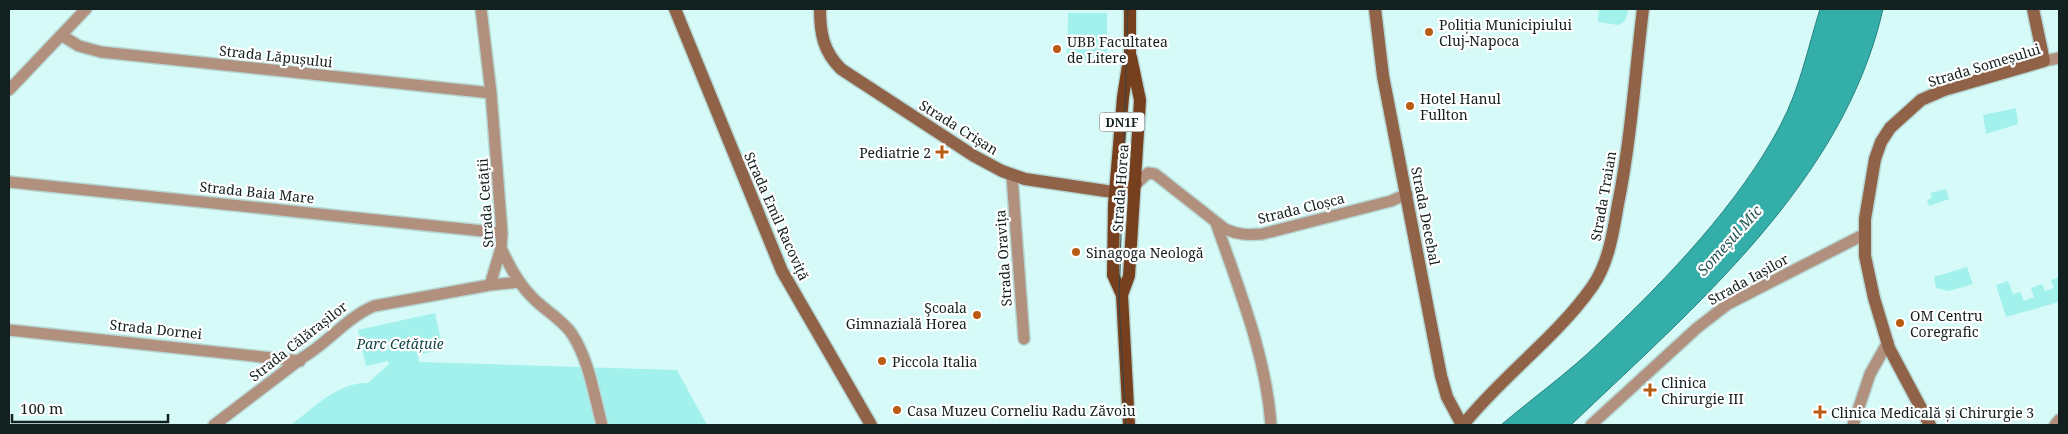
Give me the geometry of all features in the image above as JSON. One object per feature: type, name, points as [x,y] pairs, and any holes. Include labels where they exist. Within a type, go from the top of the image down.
[{"type":"main road","name":"Strada Horea","points":[[1129,425],[1122,295],[1113,275],[1115,192],[1123,98],[1130,53],[1130,9]]},
{"type":"main road","name":"Strada Horea","points":[[1122,295],[1129,276],[1140,100],[1130,53]]},
{"type":"street","points":[[9,90],[86,9]]},
{"type":"street","name":"Strada Cetății","points":[[481,9],[491,93],[502,233],[501,248],[520,282],[532,297],[566,327],[574,337],[586,366],[602,425]]},
{"type":"street","name":"Strada Emil Racoviță","points":[[675,9],[782,271],[871,425]]},
{"type":"street","name":"Strada Crișan","points":[[820,9],[823,42],[831,58],[840,69],[974,156],[1012,176],[1115,192],[1124,191],[1136,184]]},
{"type":"street","name":"Strada Decebal","points":[[1375,9],[1383,76],[1441,376],[1447,397],[1462,425]]},
{"type":"street","name":"Strada Traian","points":[[1462,425],[1482,402],[1575,308],[1593,285],[1603,264],[1610,247],[1625,168],[1642,9]]},
{"type":"street","points":[[2033,9],[2044,62]]},
{"type":"street","name":"Strada Lăpușului","points":[[61,35],[78,46],[101,52],[491,93]]},
{"type":"street","name":"Strada Someșului","points":[[1930,425],[1888,342],[1874,298],[1863,235],[1875,159],[1881,142],[1896,122],[1921,100],[1944,90],[2059,58]]},
{"type":"street","name":"Strada Cloșca","points":[[1136,184],[1148,173],[1155,174],[1216,223],[1236,234],[1262,234],[1391,200],[1407,194]]},
{"type":"street","name":"Strada Oravița","points":[[1012,176],[1024,339]]},
{"type":"street","name":"Strada Baia Mare","points":[[9,182],[502,233]]},
{"type":"street","points":[[1216,223],[1253,332],[1269,399],[1271,425]]},
{"type":"street","name":"Strada Iașilor","points":[[1591,425],[1697,328],[1728,304],[1863,235]]},
{"type":"street","points":[[490,285],[501,248]]},
{"type":"street","name":"Strada Călărașilor","points":[[214,425],[300,361],[361,311],[374,306],[490,285],[520,282]]},
{"type":"street","name":"Strada Dornei","points":[[9,330],[300,361]]},
{"type":"street","points":[[1853,425],[1870,374],[1888,342]]},
{"type":"street","points":[[2055,425],[2059,420]]},
{"type":"green space","points":[[1599,9],[1628,9],[1626,19],[1618,25],[1598,22]]},
{"type":"green space","points":[[1068,13],[1107,13],[1107,61],[1067,60]]},
{"type":"green space","points":[[2016,108],[2018,124],[1986,134],[1983,115]]},
{"type":"green space","points":[[1946,189],[1949,199],[1929,206],[1927,200],[1932,198],[1930,193]]},
{"type":"green space","points":[[1967,267],[1973,284],[1949,291],[1936,288],[1934,277]]},
{"type":"green space","points":[[2059,277],[2059,302],[2006,317],[1996,285],[2008,281],[2013,294],[2020,292],[2024,301],[2034,297],[2031,288],[2042,284],[2045,291],[2054,288],[2051,280]]},
{"type":"green space","name":"Parc Cetățuie","points":[[435,313],[443,349],[418,355],[419,362],[677,370],[707,425],[291,425],[326,397],[346,387],[368,383],[389,364],[388,361],[366,366],[358,330]]},
{"type":"water","name":"Someșul Mic","points":[[1820,9],[1883,9],[1863,72],[1835,131],[1799,186],[1758,238],[1713,288],[1571,425],[1501,425],[1576,364],[1625,318],[1700,240],[1723,212],[1764,154],[1788,110],[1799,82]]},
{"type":"tram line","points":[[1126,425],[1119,302],[1128,9]]},
{"type":"place","name":"Poliția Municipiului Cluj-Napoca","points":[[1429,32]]},
{"type":"place","name":"UBB Facultatea de Litere","points":[[1057,49]]},
{"type":"place","name":"Hotel Hanul Fullton","points":[[1410,106]]},
{"type":"place","name":"Pediatrie 2","points":[[942,152]]},
{"type":"place","name":"Sinagoga Neologă","points":[[1076,252]]},
{"type":"place","name":"Şcoala Gimnazială Horea","points":[[977,315]]},
{"type":"place","name":"OM Centru Coregrafic","points":[[1900,323]]},
{"type":"place","name":"Piccola Italia","points":[[882,361]]},
{"type":"place","name":"Clinica Chirurgie III","points":[[1650,390]]},
{"type":"place","name":"Casa Muzeu Corneliu Radu Zăvoiu","points":[[897,410]]},
{"type":"place","name":"Clinica Medicală și Chirurgie 3","points":[[1820,412]]}]
